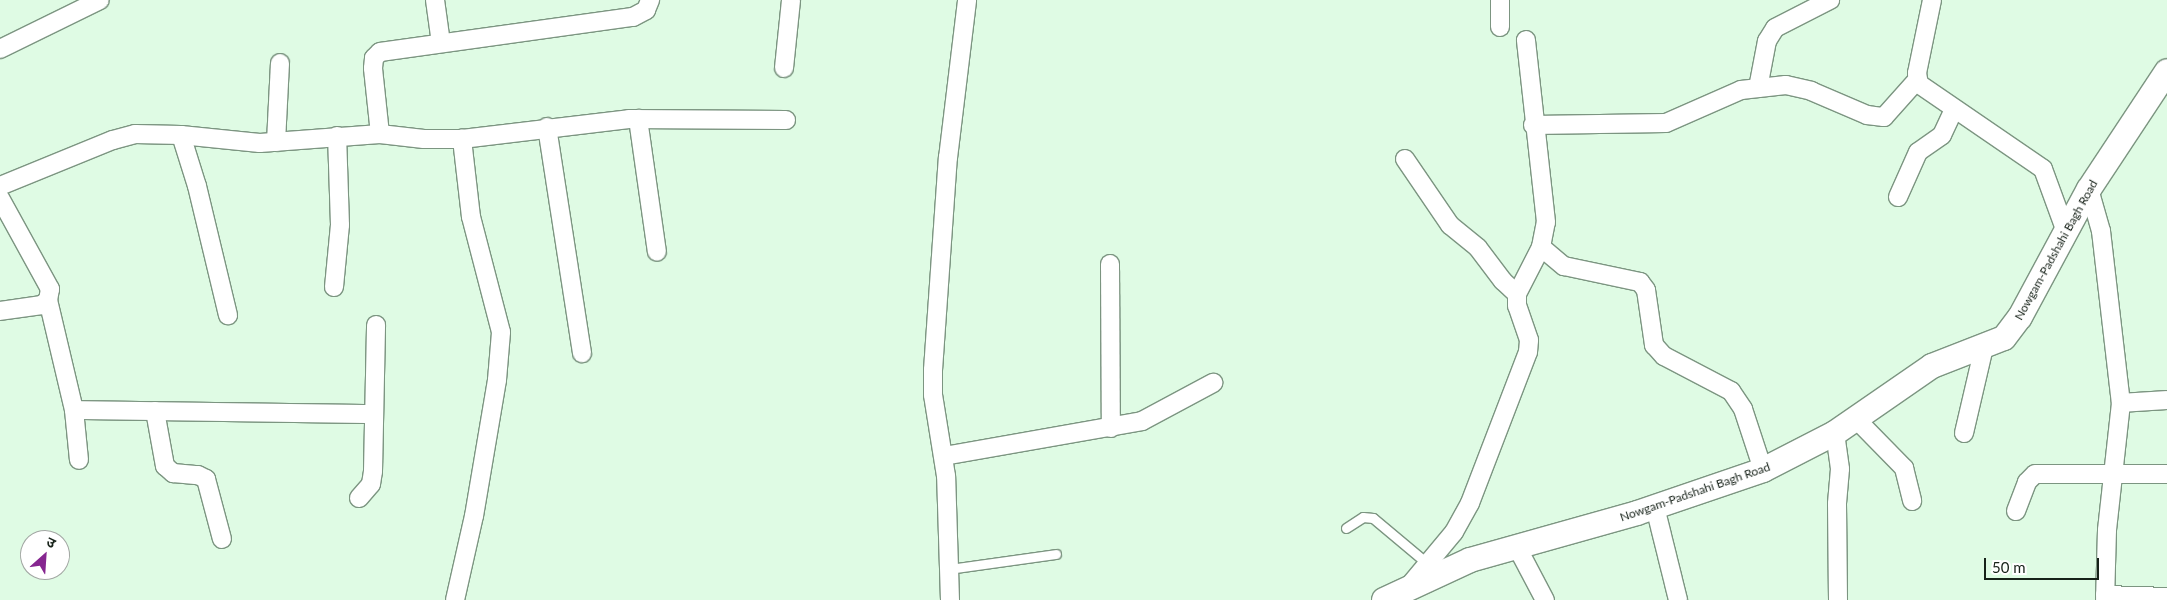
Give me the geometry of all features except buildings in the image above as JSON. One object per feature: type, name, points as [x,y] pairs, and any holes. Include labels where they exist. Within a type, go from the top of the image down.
[{"type":"main road","name":"Nowgam-Padshahi Bagh Road","points":[[1384,600],[1408,587],[1470,560],[1655,507],[1763,470],[1835,433],[1932,366],[2004,338],[2011,330],[2089,189],[2167,71]]},
{"type":"street","points":[[0,49],[100,0]]},
{"type":"street","points":[[435,0],[441,43]]},
{"type":"street","points":[[380,134],[374,58],[384,50],[633,17],[646,10],[650,0]]},
{"type":"street","points":[[784,68],[791,0]]},
{"type":"street","points":[[950,600],[944,456],[933,395],[948,158],[967,0]]},
{"type":"street","points":[[1500,0],[1500,27]]},
{"type":"street","points":[[1758,88],[1768,41],[1775,28],[1830,0]]},
{"type":"street","points":[[1533,125],[1666,124],[1677,121],[1720,97],[1741,90],[1798,87],[1877,118],[1891,112],[1917,80],[1932,0]]},
{"type":"street","points":[[1408,587],[1454,532],[1470,503],[1522,370],[1529,340],[1517,306],[1517,294],[1541,247],[1546,222],[1533,125],[1526,40]]},
{"type":"street","points":[[276,142],[280,63]]},
{"type":"street","points":[[1917,80],[1922,89],[2043,169],[2066,232]]},
{"type":"street","points":[[1898,197],[1918,152],[1942,135],[1954,109]]},
{"type":"street","points":[[0,186],[113,140],[135,134],[181,135],[235,143],[276,142],[380,134],[424,139],[462,139],[547,127],[638,120],[786,120]]},
{"type":"street","points":[[638,120],[656,252]]},
{"type":"street","points":[[547,127],[582,353]]},
{"type":"street","points":[[181,135],[200,195],[228,315]]},
{"type":"street","points":[[334,287],[340,225],[337,136]]},
{"type":"street","points":[[455,600],[479,487],[497,380],[501,332],[471,217],[462,139]]},
{"type":"street","points":[[1405,159],[1450,225],[1478,248],[1503,281],[1517,294]]},
{"type":"street","points":[[2089,189],[2101,231],[2120,403],[2107,530],[2105,598],[2167,597]]},
{"type":"street","points":[[0,198],[48,284],[48,300],[74,410],[79,460]]},
{"type":"street","points":[[1541,247],[1564,266],[1640,282],[1646,290],[1654,345],[1664,356],[1731,391],[1743,409],[1763,470]]},
{"type":"street","points":[[1110,264],[1111,428]]},
{"type":"street","points":[[0,311],[42,305],[48,300]]},
{"type":"street","points":[[360,498],[372,479],[376,325]]},
{"type":"street","points":[[1964,433],[1984,347]]},
{"type":"street","points":[[944,456],[1142,421],[1213,383]]},
{"type":"street","points":[[2120,403],[2167,400]]},
{"type":"street","points":[[74,410],[374,414]]},
{"type":"street","points":[[155,411],[165,466],[174,473],[198,474],[206,479],[222,538]]},
{"type":"street","points":[[1856,419],[1899,461],[1906,474],[1912,501]]},
{"type":"street","points":[[1835,433],[1840,469],[1837,504],[1838,600]]},
{"type":"street","points":[[2016,511],[2027,482],[2035,474],[2167,474]]},
{"type":"street","points":[[1655,507],[1678,600]]},
{"type":"street","points":[[1517,547],[1545,600]]},
{"type":"lane","points":[[1346,528],[1364,517],[1373,518],[1428,564]]},
{"type":"lane","points":[[949,569],[1056,554]]}]
